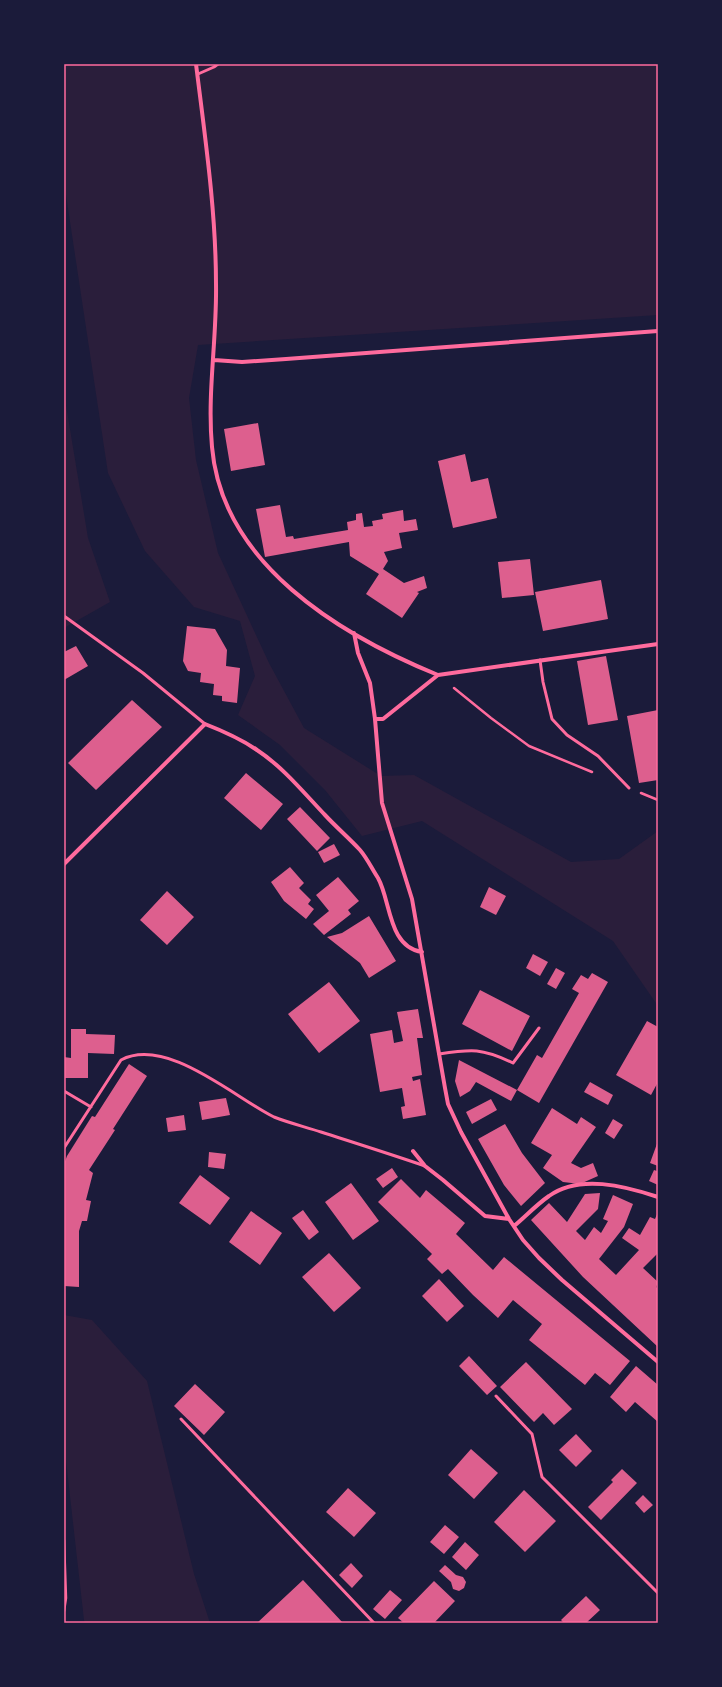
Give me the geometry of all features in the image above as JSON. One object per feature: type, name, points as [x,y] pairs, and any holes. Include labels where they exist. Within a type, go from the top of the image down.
[{"type":"street","points":[[196,64],[216,248],[214,360],[211,420],[212,449],[221,492],[232,516],[248,543],[266,566],[278,579],[332,620],[418,667],[438,675],[658,644]]},
{"type":"street","points":[[214,360],[242,362],[658,331]]},
{"type":"street","points":[[354,633],[358,653],[370,683],[375,719],[382,803],[412,899],[445,1088],[454,1118],[509,1219],[533,1252],[556,1275],[658,1362]]},
{"type":"street","points":[[375,719],[383,719],[438,675]]},
{"type":"street","points":[[64,864],[205,724],[224,731],[258,750],[293,780],[361,851],[382,887],[390,917],[395,928],[406,945],[414,951],[422,952]]},
{"type":"street","points":[[413,1151],[425,1166],[485,1216],[509,1219]]},
{"type":"street","points":[[514,1226],[549,1196],[568,1188],[604,1183],[658,1197]]},
{"type":"lane","points":[[198,74],[214,68],[218,64]]},
{"type":"lane","points":[[64,616],[143,673],[205,724]]},
{"type":"lane","points":[[540,660],[543,682],[552,719],[567,735],[598,756],[629,788]]},
{"type":"lane","points":[[439,1054],[479,1050],[500,1056],[513,1063],[539,1028]]},
{"type":"lane","points":[[64,1148],[121,1060],[130,1055],[159,1056],[203,1072],[275,1117],[425,1166]]},
{"type":"lane","points":[[64,1090],[91,1107]]},
{"type":"lane","points":[[496,1396],[532,1434],[542,1477],[658,1593]]},
{"type":"lane","points":[[181,1419],[374,1623]]},
{"type":"path","points":[[438,675],[491,718],[529,746],[596,773]]},
{"type":"path","points":[[629,788],[658,800]]},
{"type":"path","points":[[64,1540],[66,1598],[64,1610]]},
{"type":"shaded area","points":[[64,64],[658,64],[658,315],[198,345],[189,398],[196,460],[218,553],[269,663],[304,728],[381,776],[414,775],[571,862],[619,859],[658,831],[658,1006],[613,941],[422,821],[362,836],[325,790],[280,745],[238,715],[255,676],[240,621],[194,607],[145,551],[108,473],[64,182]]},
{"type":"shaded area","points":[[64,393],[88,538],[110,602],[64,628]]},
{"type":"shaded area","points":[[64,1315],[92,1320],[147,1381],[194,1574],[210,1623],[85,1623],[64,1443]]},
{"type":"building","points":[[258,423],[265,465],[231,471],[224,429]]},
{"type":"building","points":[[465,454],[471,482],[488,478],[497,518],[453,528],[438,461]]},
{"type":"building","points":[[280,505],[286,537],[293,536],[294,539],[348,530],[347,522],[356,520],[356,514],[362,513],[364,527],[373,526],[372,521],[383,519],[382,514],[403,510],[404,521],[416,519],[418,530],[399,533],[402,548],[384,552],[388,561],[383,569],[404,583],[424,576],[427,588],[417,592],[419,593],[402,618],[366,594],[379,574],[350,556],[349,542],[265,557],[256,509]]},
{"type":"building","points":[[530,559],[534,595],[502,598],[498,562]]},
{"type":"building","points":[[601,580],[608,619],[543,631],[535,592]]},
{"type":"building","points":[[187,626],[215,629],[227,650],[226,666],[240,668],[237,703],[222,701],[222,696],[213,695],[214,684],[200,682],[201,673],[188,671],[183,661]]},
{"type":"building","points":[[76,646],[88,666],[64,680],[64,652]]},
{"type":"building","points":[[606,656],[618,720],[588,725],[577,661]]},
{"type":"building","points":[[132,700],[162,727],[96,790],[68,763]]},
{"type":"building","points":[[658,710],[658,780],[639,783],[627,716]]},
{"type":"building","points":[[246,773],[283,804],[261,830],[224,798]]},
{"type":"building","points":[[300,807],[330,838],[317,851],[287,819]]},
{"type":"building","points":[[334,844],[340,855],[324,863],[318,852]]},
{"type":"building","points":[[290,867],[304,883],[299,888],[311,900],[308,904],[314,909],[306,919],[284,901],[271,882]]},
{"type":"building","points":[[338,877],[359,901],[348,910],[351,914],[324,935],[313,924],[329,911],[316,895]]},
{"type":"building","points":[[489,887],[506,896],[496,915],[480,907]]},
{"type":"building","points":[[167,891],[194,917],[167,945],[140,920]]},
{"type":"building","points":[[369,916],[396,961],[369,978],[360,963],[327,937],[342,933]]},
{"type":"building","points":[[533,954],[548,962],[540,976],[526,968]]},
{"type":"building","points":[[556,968],[565,973],[556,989],[547,984]]},
{"type":"building","points":[[592,973],[608,982],[539,1103],[517,1090],[537,1055],[542,1058],[579,993],[572,989],[581,975],[588,979]]},
{"type":"building","points":[[329,982],[360,1021],[319,1053],[288,1014]]},
{"type":"building","points":[[480,990],[530,1016],[512,1051],[462,1024]]},
{"type":"building","points":[[418,1009],[423,1038],[417,1038],[422,1075],[412,1077],[413,1081],[420,1079],[426,1115],[403,1119],[401,1107],[405,1106],[402,1088],[380,1092],[370,1034],[392,1030],[394,1043],[403,1041],[397,1012]]},
{"type":"building","points":[[647,1021],[658,1027],[658,1082],[651,1095],[616,1075]]},
{"type":"building","points":[[71,1029],[86,1029],[86,1034],[115,1035],[114,1054],[88,1053],[88,1078],[64,1078],[64,1057],[71,1058]]},
{"type":"building","points":[[459,1060],[517,1090],[511,1101],[476,1082],[470,1091],[460,1097],[455,1081]]},
{"type":"building","points":[[129,1064],[147,1076],[89,1170],[93,1173],[86,1200],[91,1201],[87,1221],[82,1221],[79,1231],[79,1287],[64,1286],[64,1164],[67,1156],[92,1116],[95,1117]]},
{"type":"building","points":[[590,1082],[613,1095],[608,1105],[584,1092]]},
{"type":"building","points":[[226,1098],[230,1115],[202,1120],[199,1102]]},
{"type":"building","points":[[491,1099],[497,1110],[472,1124],[466,1112]]},
{"type":"building","points":[[552,1108],[577,1124],[581,1117],[596,1127],[571,1163],[581,1168],[593,1163],[598,1176],[580,1184],[563,1182],[543,1168],[552,1155],[531,1143]]},
{"type":"building","points":[[184,1115],[186,1130],[168,1132],[166,1118]]},
{"type":"building","points":[[613,1119],[623,1125],[614,1139],[605,1133]]},
{"type":"building","points":[[505,1124],[522,1153],[545,1183],[521,1206],[504,1185],[478,1139]]},
{"type":"building","points":[[658,1141],[658,1166],[650,1163]]},
{"type":"building","points":[[209,1152],[226,1154],[224,1169],[208,1167]]},
{"type":"building","points":[[392,1168],[398,1177],[383,1188],[376,1179]]},
{"type":"building","points":[[658,1168],[658,1185],[649,1181],[654,1170],[657,1171]]},
{"type":"building","points":[[200,1175],[230,1198],[210,1225],[179,1203]]},
{"type":"building","points":[[401,1179],[420,1198],[426,1190],[465,1223],[456,1234],[493,1270],[504,1257],[630,1361],[610,1385],[595,1373],[585,1385],[529,1340],[542,1324],[513,1300],[498,1318],[448,1269],[442,1274],[427,1259],[432,1254],[378,1202]]},
{"type":"building","points":[[351,1183],[379,1221],[353,1240],[325,1202]]},
{"type":"building","points":[[600,1193],[598,1209],[576,1231],[585,1240],[594,1227],[601,1233],[608,1221],[603,1219],[613,1195],[633,1204],[624,1227],[599,1259],[616,1275],[639,1250],[622,1238],[629,1228],[640,1235],[650,1217],[655,1219],[658,1212],[658,1253],[643,1268],[658,1282],[656,1287],[658,1289],[658,1347],[583,1277],[531,1220],[549,1203],[567,1222],[585,1194]]},
{"type":"building","points":[[303,1210],[319,1232],[309,1240],[292,1218]]},
{"type":"building","points":[[251,1211],[282,1233],[260,1265],[229,1242]]},
{"type":"building","points":[[329,1253],[361,1288],[334,1312],[302,1277]]},
{"type":"building","points":[[439,1279],[464,1306],[447,1322],[422,1296]]},
{"type":"building","points":[[469,1356],[497,1386],[487,1395],[459,1366]]},
{"type":"building","points":[[526,1362],[572,1409],[554,1425],[543,1413],[534,1422],[500,1387]]},
{"type":"building","points":[[636,1366],[658,1385],[658,1422],[635,1402],[626,1412],[610,1397]]},
{"type":"building","points":[[195,1384],[225,1412],[204,1435],[174,1406]]},
{"type":"building","points":[[576,1434],[592,1451],[576,1467],[559,1450]]},
{"type":"building","points":[[471,1449],[498,1473],[474,1499],[448,1475]]},
{"type":"building","points":[[622,1469],[637,1483],[601,1520],[588,1507],[613,1482],[611,1480]]},
{"type":"building","points":[[348,1488],[376,1513],[354,1537],[326,1512]]},
{"type":"building","points":[[524,1490],[556,1521],[525,1552],[494,1522]]},
{"type":"building","points":[[643,1495],[653,1505],[644,1513],[635,1503]]},
{"type":"building","points":[[445,1525],[459,1537],[444,1554],[430,1542]]},
{"type":"building","points":[[465,1542],[479,1555],[466,1570],[452,1557]]},
{"type":"building","points":[[351,1563],[363,1576],[352,1588],[339,1575]]},
{"type":"building","points":[[445,1565],[456,1575],[463,1577],[466,1582],[464,1588],[459,1591],[453,1589],[451,1582],[439,1571]]},
{"type":"building","points":[[303,1580],[343,1623],[257,1623]]},
{"type":"building","points":[[434,1581],[455,1601],[434,1623],[404,1623],[398,1618]]},
{"type":"building","points":[[390,1590],[402,1600],[385,1619],[373,1609]]},
{"type":"building","points":[[586,1596],[600,1610],[586,1623],[564,1623],[561,1620]]}]
